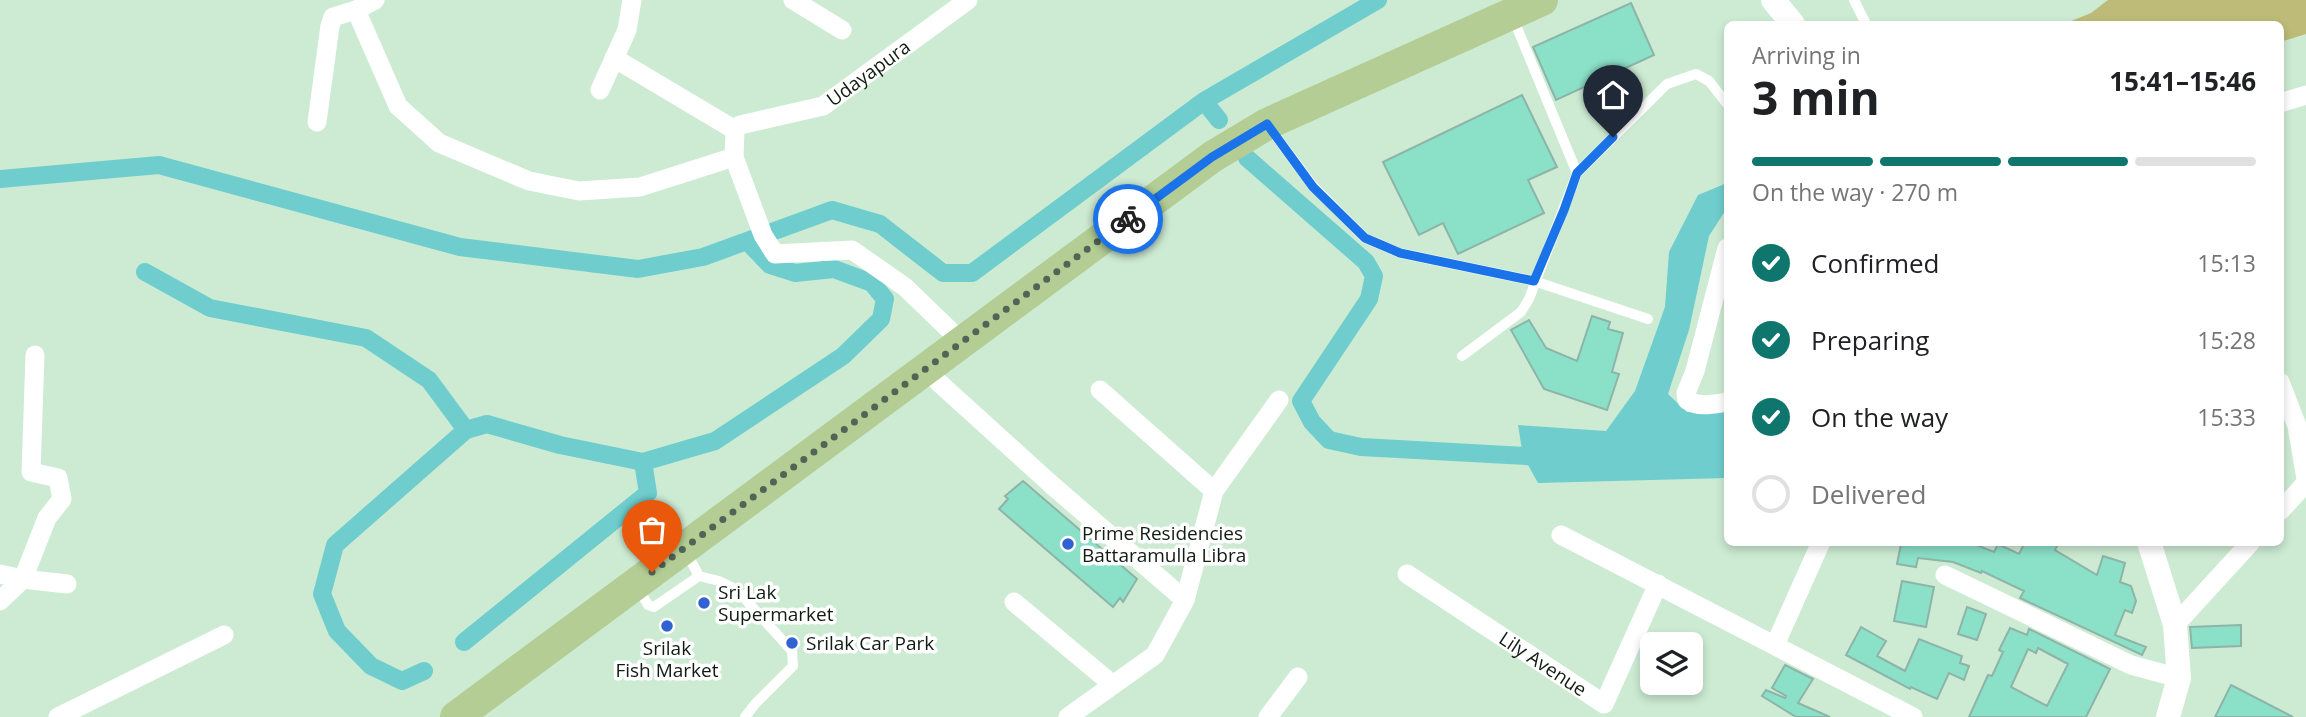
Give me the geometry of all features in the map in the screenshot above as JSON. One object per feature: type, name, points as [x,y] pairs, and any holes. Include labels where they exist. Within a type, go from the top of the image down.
[{"type":"main road","points":[[456,717],[1212,157],[1267,124],[1542,0]]},
{"type":"street","points":[[317,122],[333,17],[356,10],[374,0]]},
{"type":"street","points":[[600,90],[627,30],[632,0]]},
{"type":"street","points":[[793,0],[842,30]]},
{"type":"street","name":"Udayapura","points":[[735,130],[740,125],[823,106],[968,0]]},
{"type":"street","points":[[1773,0],[1790,21]]},
{"type":"street","points":[[356,10],[398,106],[439,143],[529,181],[579,191],[640,187],[734,157]]},
{"type":"street","points":[[614,58],[735,130],[734,157],[763,235],[775,254],[852,250],[905,287],[962,342]]},
{"type":"street","points":[[2284,102],[2306,95]]},
{"type":"street","points":[[1724,260],[1695,371],[1686,393],[1687,400],[1692,403],[1701,405],[1724,402]]},
{"type":"street","points":[[0,601],[23,579],[47,518],[62,499],[58,478],[31,472],[35,355]]},
{"type":"street","points":[[925,370],[1185,600]]},
{"type":"street","points":[[1100,390],[1214,491]]},
{"type":"street","points":[[2284,392],[2297,426],[2306,481],[2284,506]]},
{"type":"street","points":[[1068,717],[1155,654],[1185,600],[1214,491],[1279,400]]},
{"type":"street","points":[[1561,535],[1913,717]]},
{"type":"street","points":[[1775,645],[1819,546]]},
{"type":"street","points":[[2150,546],[2175,625],[2179,678],[2168,717]]},
{"type":"street","points":[[2175,625],[2247,546]]},
{"type":"street","points":[[0,574],[67,584]]},
{"type":"street","name":"Lily Avenue","points":[[1407,574],[1604,704],[1658,583]]},
{"type":"street","points":[[1945,575],[2132,665],[2179,678]]},
{"type":"street","points":[[1014,602],[1112,684]]},
{"type":"street","points":[[58,717],[224,635]]},
{"type":"street","points":[[1268,717],[1298,677]]},
{"type":"lane","points":[[1854,0],[1864,21]]},
{"type":"lane","points":[[1511,14],[1577,173]]},
{"type":"lane","points":[[1462,356],[1521,312],[1529,299],[1577,173],[1667,84],[1696,74],[1709,80],[1724,100]]},
{"type":"lane","points":[[1267,124],[1313,187],[1365,238],[1400,253],[1534,281],[1648,319]]},
{"type":"lane","points":[[684,548],[699,576]]},
{"type":"lane","points":[[636,584],[648,605],[654,607],[699,576],[719,580],[737,590],[792,651],[793,666],[745,717]]},
{"type":"shaded area","points":[[2108,0],[2306,0],[2306,34],[2284,41],[2284,21],[2071,21],[2091,13]]},
{"type":"water","points":[[1724,184],[1724,213],[1709,236],[1689,330],[1668,394],[1687,412],[1724,411],[1724,478],[1538,483],[1523,456],[1518,425],[1606,431],[1635,391],[1665,307],[1669,252],[1698,195]]},
{"type":"building","points":[[1631,3],[1654,55],[1556,100],[1533,47]]},
{"type":"building","points":[[1522,95],[1557,167],[1528,180],[1544,213],[1458,254],[1443,223],[1419,235],[1383,162]]},
{"type":"building","points":[[1592,316],[1610,322],[1608,329],[1623,333],[1612,372],[1619,374],[1607,410],[1544,389],[1511,330],[1529,320],[1546,348],[1577,361]]},
{"type":"building","name":"Prime Residencies Battaramulla Libra","points":[[1023,481],[1137,579],[1123,602],[1120,598],[1113,607],[999,509],[1008,499],[1005,496]]},
{"type":"building","points":[[1901,546],[1979,546],[1994,552],[1997,546],[2002,546],[2019,554],[2023,546],[2057,546],[2055,550],[2097,575],[2103,556],[2125,563],[2120,582],[2131,586],[2136,601],[2132,613],[2125,610],[2115,635],[2146,647],[2142,655],[2020,598],[2024,591],[1982,571],[1981,573],[1953,562],[1918,558],[1916,567],[1897,564]]},
{"type":"building","points":[[1902,581],[1934,587],[1926,627],[1894,621]]},
{"type":"building","points":[[1967,607],[1986,614],[1977,640],[1958,634]]},
{"type":"building","points":[[2241,625],[2241,646],[2192,648],[2190,627]]},
{"type":"building","points":[[1861,627],[1886,641],[1877,656],[1905,671],[1919,639],[1962,656],[1960,663],[1969,666],[1964,680],[1949,673],[1937,699],[1911,687],[1910,689],[1846,655]]},
{"type":"building","points":[[2010,628],[2027,635],[2029,629],[2110,669],[2086,717],[1969,717],[1988,675],[1992,676],[2003,652],[1999,650]],"holes":[[[2038,648],[2068,664],[2047,706],[2011,687],[2028,649],[2036,653]]]},
{"type":"building","points":[[1785,665],[1813,679],[1798,703],[1830,717],[1796,717],[1762,696],[1766,690],[1785,698],[1786,696],[1772,688]]},
{"type":"building","points":[[2231,685],[2293,717],[2215,717]]},
{"type":"waterway","points":[[0,179],[159,165],[460,247],[638,269],[703,257],[832,210],[880,224],[943,273],[972,273],[1204,101],[1378,0]]},
{"type":"waterway","points":[[1204,101],[1219,120]]},
{"type":"waterway","points":[[1247,158],[1366,262],[1374,276],[1369,299],[1301,401],[1312,422],[1329,440],[1361,447],[1544,457]]},
{"type":"waterway","points":[[145,272],[210,308],[366,338],[429,380],[466,430],[487,424],[560,445],[643,462],[715,441],[843,356],[881,319],[885,299],[872,283],[834,269],[795,273],[770,265],[747,241]]},
{"type":"waterway","points":[[424,671],[402,681],[371,666],[337,631],[322,594],[335,545],[466,430]]},
{"type":"waterway","points":[[464,642],[648,493],[643,462]]},
{"type":"way so far","points":[[652,572],[1128,219]]},
{"type":"place","name":"Prime Residencies Battaramulla Libra","points":[[1068,544]]},
{"type":"place","name":"Sri Lak Supermarket","points":[[704,603]]},
{"type":"place","name":"Srilak Fish Market","points":[[667,626]]},
{"type":"place","name":"Srilak Car Park","points":[[792,643]]},
{"type":"route","points":[[1128,219],[1212,157],[1267,124],[1313,187],[1365,238],[1400,253],[1534,281],[1577,173],[1613,137]]}]
